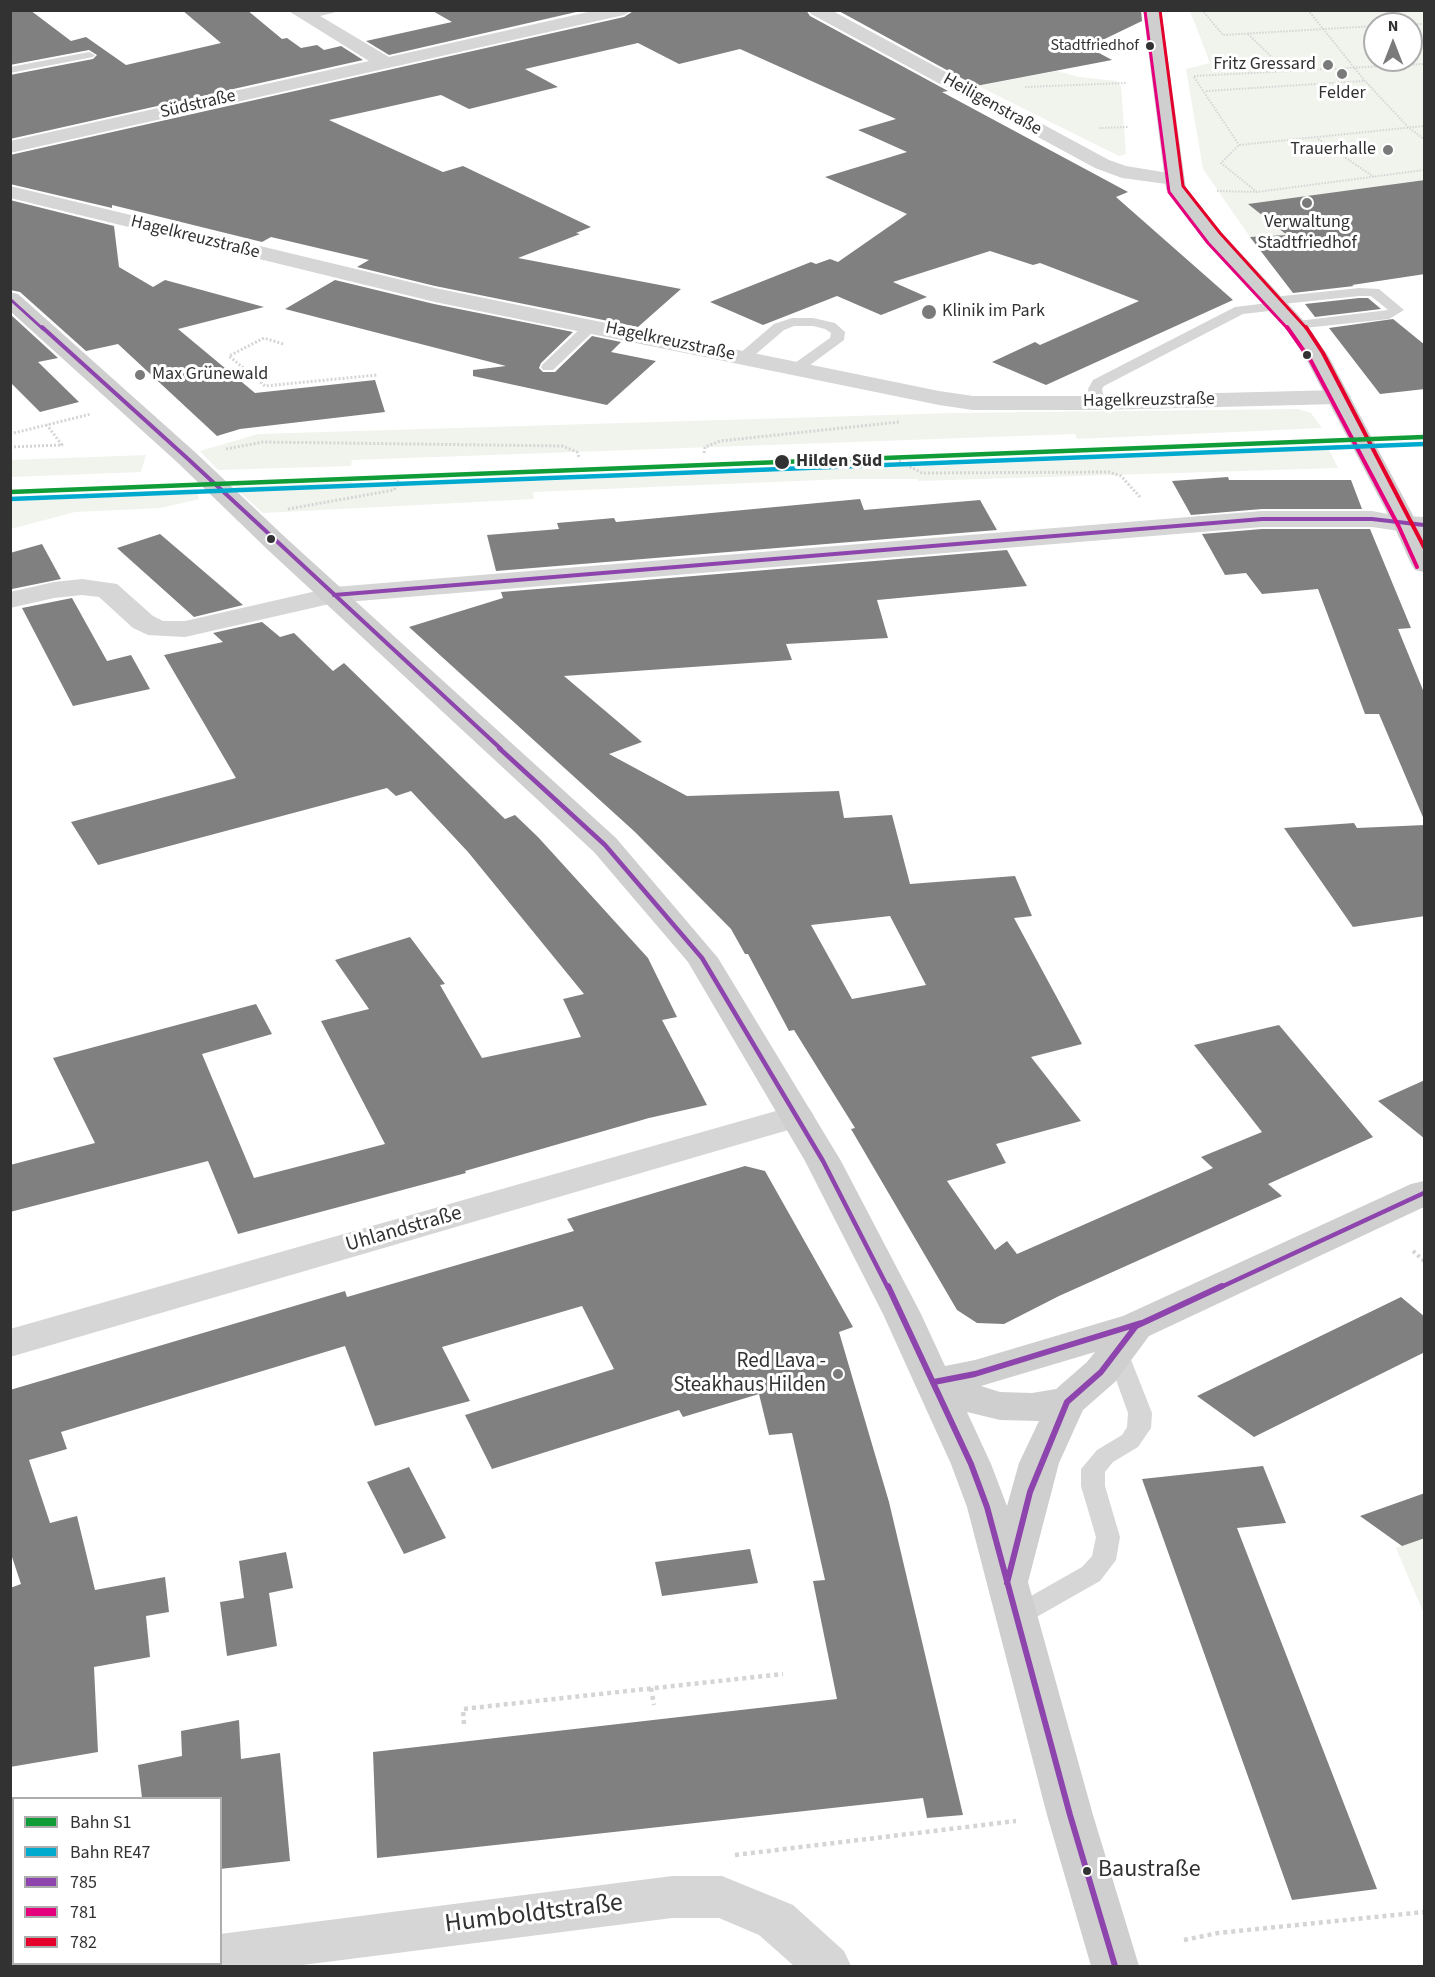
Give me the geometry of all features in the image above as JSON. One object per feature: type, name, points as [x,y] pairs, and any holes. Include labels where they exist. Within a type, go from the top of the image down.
[{"type":"main road","points":[[1152,10],[1174,179],[1182,199],[1214,238],[1295,325],[1317,357],[1415,524],[1425,564]]},
{"type":"main road","points":[[10,299],[187,458],[277,544],[605,845],[702,958],[797,1116],[849,1212],[934,1382],[971,1464],[987,1508],[1067,1803],[1115,1966]]},
{"type":"main road","points":[[934,1382],[1127,1339],[1425,1193]]},
{"type":"main road","points":[[1012,1599],[1039,1463],[1067,1402],[1101,1372],[1127,1339]]},
{"type":"main road","points":[[934,1382],[972,1399],[1000,1406],[1032,1407],[1067,1402]]},
{"type":"street","name":"Südstraße","points":[[10,147],[624,10]]},
{"type":"street","name":"Heiligenstraße","points":[[817,10],[1102,164],[1122,172],[1174,179]]},
{"type":"street","points":[[302,13],[386,63]]},
{"type":"street","name":"Hagelkreuzstraße","points":[[10,192],[435,296],[939,398],[973,403],[1098,403],[1339,397]]},
{"type":"street","points":[[10,600],[54,590],[82,587],[107,590],[143,622],[158,628],[185,629],[334,595],[1262,519],[1359,519],[1415,524]]},
{"type":"street","name":"Uhlandstraße","points":[[10,1343],[797,1116]]},
{"type":"street","name":"Humboldtstraße","points":[[222,1955],[672,1897],[722,1897],[776,1920],[827,1966]]},
{"type":"lane","points":[[302,13],[339,10]]},
{"type":"lane","points":[[10,70],[89,55]]},
{"type":"lane","points":[[1098,403],[1095,389],[1098,382],[1240,310],[1276,303],[1374,292],[1397,310],[1389,315],[1295,325]]},
{"type":"lane","points":[[744,357],[779,327],[792,322],[813,322],[830,326],[838,332],[837,340],[797,368]]},
{"type":"lane","points":[[548,367],[591,326]]},
{"type":"lane","points":[[1012,1599],[1091,1574],[1104,1560],[1108,1537],[1093,1486],[1093,1469],[1105,1456],[1130,1441],[1139,1428],[1140,1413],[1127,1339]]},
{"type":"path","points":[[1202,10],[1223,35],[1363,27]]},
{"type":"path","points":[[1308,10],[1365,81],[1409,128],[1425,139]]},
{"type":"path","points":[[1248,34],[1287,72]]},
{"type":"path","points":[[1239,145],[1206,91],[1194,76],[1425,64]]},
{"type":"path","points":[[1206,91],[1365,81]]},
{"type":"path","points":[[1022,87],[1126,83]]},
{"type":"path","points":[[1257,192],[1221,163],[1239,145],[1425,126]]},
{"type":"path","points":[[1318,138],[1374,177]]},
{"type":"path","points":[[1213,191],[1257,192],[1425,170]]},
{"type":"path","points":[[283,344],[264,338],[229,356],[265,386],[377,375]]},
{"type":"path","points":[[242,381],[255,378]]},
{"type":"path","points":[[10,434],[99,413]]},
{"type":"path","points":[[704,453],[705,447],[720,441],[903,421]]},
{"type":"path","points":[[10,447],[62,446],[47,425]]},
{"type":"path","points":[[219,451],[262,441],[562,446],[577,452],[579,457]]},
{"type":"path","points":[[899,461],[906,467],[922,473],[1110,472],[1121,476],[1142,500]]},
{"type":"path","points":[[284,509],[394,490],[399,480]]},
{"type":"path","points":[[1413,1251],[1425,1261]]},
{"type":"path","points":[[464,1724],[463,1709],[783,1674]]},
{"type":"path","points":[[651,1688],[654,1705]]},
{"type":"path","points":[[735,1855],[1016,1821]]},
{"type":"path","points":[[1184,1940],[1218,1933],[1425,1912]]},
{"type":"shaded area","points":[[1190,11],[1424,11],[1424,214],[1291,235],[1250,237],[1203,169],[1186,69],[1210,63]]},
{"type":"shaded area","points":[[1057,71],[1079,77],[1117,81],[1121,86],[1126,154],[1119,156],[978,86]]},
{"type":"shaded area","points":[[1298,409],[1311,413],[1322,428],[1077,439],[1075,434],[352,460],[351,466],[218,470],[200,451],[258,434],[954,413]]},
{"type":"shaded area","points":[[1327,446],[1338,468],[918,481],[917,479],[845,479],[533,492],[534,499],[263,513],[234,487],[352,482],[352,488],[1081,460],[1080,455]]},
{"type":"shaded area","points":[[146,455],[141,472],[11,477],[11,460]]},
{"type":"shaded area","points":[[196,489],[199,499],[161,508],[75,512],[11,529],[11,497]]},
{"type":"shaded area","points":[[1424,1538],[1424,1614],[1396,1548]]},
{"type":"building","points":[[10,10],[30,10],[71,41],[86,37],[126,65],[221,43],[182,10],[247,10],[282,39],[287,38],[301,48],[317,45],[324,50],[341,46],[363,60],[10,139],[10,75],[93,59],[97,55],[89,50],[10,65]]},
{"type":"building","points":[[431,10],[585,10],[389,55],[366,41],[452,22]]},
{"type":"building","points":[[635,10],[806,10],[810,16],[948,91],[942,92],[1128,192],[1116,197],[1233,300],[1046,385],[992,362],[1035,342],[1040,345],[1139,301],[1040,263],[1033,265],[990,251],[893,282],[927,297],[881,315],[837,296],[763,325],[710,302],[811,262],[816,264],[830,259],[838,262],[907,214],[825,177],[907,152],[858,130],[896,119],[740,49],[679,64],[638,43],[525,69],[558,87],[469,109],[441,95],[329,120],[443,172],[463,166],[591,227],[576,233],[580,234],[518,258],[681,289],[638,327],[435,286],[357,267],[369,260],[271,237],[262,242],[112,205],[112,208],[10,184],[10,155],[624,17]]},
{"type":"building","points":[[837,10],[1141,10],[1142,21],[1088,47],[1112,60],[976,86]]},
{"type":"building","points":[[1425,180],[1425,274],[1293,293],[1250,237],[1287,235],[1248,204]]},
{"type":"building","points":[[10,200],[114,226],[119,267],[153,287],[165,280],[264,307],[178,329],[255,393],[375,380],[385,412],[240,429],[217,436],[118,344],[86,351],[20,292],[10,290]]},
{"type":"building","points":[[335,280],[434,304],[573,332],[541,363],[539,368],[543,372],[555,372],[592,336],[621,342],[611,352],[656,361],[607,405],[473,376],[473,370],[506,366],[285,309]]},
{"type":"building","points":[[1368,298],[1381,309],[1315,317],[1305,304]]},
{"type":"building","points":[[10,314],[58,358],[38,362],[79,402],[40,412],[10,382]]},
{"type":"building","points":[[1393,319],[1425,345],[1425,389],[1380,394],[1329,328]]},
{"type":"building","points":[[1228,477],[1229,480],[1351,480],[1362,509],[1262,509],[1191,515],[1172,481]]},
{"type":"building","points":[[860,499],[864,510],[980,500],[997,530],[496,571],[487,535],[559,529],[557,523],[614,518],[616,522]]},
{"type":"building","points":[[1262,529],[1370,529],[1411,628],[1398,629],[1425,695],[1425,822],[1379,714],[1365,714],[1318,589],[1262,594],[1246,573],[1225,575],[1202,534]]},
{"type":"building","points":[[160,534],[243,605],[194,617],[117,548]]},
{"type":"building","points":[[42,544],[61,579],[12,589],[10,553]]},
{"type":"building","points":[[1007,550],[1027,586],[877,600],[888,638],[786,644],[792,660],[564,676],[642,742],[609,754],[687,796],[839,791],[844,818],[892,815],[910,884],[1015,876],[1032,916],[1014,918],[1082,1044],[1031,1057],[1081,1121],[996,1144],[1006,1163],[947,1181],[995,1250],[1007,1241],[1017,1254],[1213,1168],[1201,1157],[1262,1132],[1194,1045],[1279,1025],[1373,1137],[1268,1184],[1282,1196],[1059,1296],[1004,1324],[977,1323],[957,1310],[851,1129],[855,1128],[794,1030],[789,1031],[748,954],[745,954],[731,929],[635,832],[409,627],[503,598],[501,592]],"holes":[[[890,916],[926,985],[852,999],[811,925]]]},
{"type":"building","points":[[72,598],[107,661],[131,655],[150,689],[73,706],[22,608]]},
{"type":"building","points":[[262,622],[280,637],[294,633],[333,671],[344,663],[505,819],[515,815],[538,837],[648,958],[677,1017],[662,1020],[707,1105],[649,1118],[465,1171],[466,1173],[238,1234],[208,1161],[10,1212],[10,1165],[95,1143],[53,1058],[256,1004],[272,1034],[202,1054],[254,1178],[385,1144],[321,1021],[369,1009],[335,960],[410,937],[445,984],[440,985],[482,1058],[581,1037],[563,999],[584,994],[468,852],[411,791],[396,796],[387,788],[98,865],[71,822],[236,778],[164,655],[223,642],[213,633]]},
{"type":"building","points":[[1354,823],[1357,828],[1425,825],[1425,916],[1353,927],[1284,828]]},
{"type":"building","points":[[1425,1080],[1425,1139],[1378,1101]]},
{"type":"building","points":[[745,1166],[765,1171],[853,1327],[839,1332],[889,1502],[963,1815],[927,1818],[923,1798],[377,1858],[373,1752],[837,1699],[813,1581],[825,1580],[792,1433],[769,1435],[759,1394],[683,1417],[679,1410],[492,1469],[465,1415],[614,1369],[582,1306],[442,1347],[470,1401],[375,1426],[345,1346],[61,1432],[67,1449],[29,1460],[50,1523],[77,1516],[95,1590],[165,1577],[169,1612],[146,1616],[150,1657],[94,1667],[98,1752],[10,1767],[10,1588],[21,1584],[10,1551],[10,1390],[345,1291],[347,1297],[574,1231],[567,1219]]},
{"type":"building","points":[[1401,1297],[1425,1317],[1425,1352],[1254,1437],[1197,1396]]},
{"type":"building","points":[[1263,1466],[1286,1523],[1237,1528],[1377,1889],[1292,1900],[1142,1479]]},
{"type":"building","points":[[409,1467],[446,1538],[404,1554],[367,1482]]},
{"type":"building","points":[[1425,1493],[1425,1538],[1402,1546],[1360,1516]]},
{"type":"building","points":[[750,1549],[758,1583],[662,1596],[655,1562]]},
{"type":"building","points":[[286,1552],[293,1588],[269,1593],[277,1646],[227,1656],[220,1602],[244,1598],[239,1561]]},
{"type":"building","points":[[239,1720],[241,1759],[280,1753],[290,1861],[222,1869],[222,1797],[142,1797],[138,1765],[182,1756],[181,1731]]},
{"type":"rail line","name":"S1","points":[[10,492],[1424,437]]},
{"type":"rail line","name":"RE47","points":[[10,499],[1424,444]]},
{"type":"transit line","name":"782","points":[[1160,10],[1183,186],[1220,233],[1301,320],[1323,353],[1424,547]]},
{"type":"transit line","name":"781","points":[[1145,11],[1169,192],[1208,243],[1289,330],[1311,361],[1399,527],[1417,567]]},
{"type":"transit line","name":"785","points":[[10,299],[187,458],[277,544],[605,845],[702,958],[823,1161],[902,1314],[971,1464],[987,1507],[1070,1815],[1115,1966]]},
{"type":"transit line","name":"785","points":[[334,595],[1262,519],[1372,519],[1424,525]]},
{"type":"transit line","name":"785","points":[[1007,1583],[1030,1492],[1067,1402],[1101,1372],[1136,1326],[1424,1193]]},
{"type":"transit line","name":"785","points":[[934,1382],[975,1374],[1141,1323]]},
{"type":"place","name":"Stadtfriedhof","points":[[1150,46]]},
{"type":"place","name":"Fritz Gressard","points":[[1328,65]]},
{"type":"place","name":"Felder","points":[[1342,74]]},
{"type":"place","name":"Trauerhalle","points":[[1388,150]]},
{"type":"place","name":"Verwaltung Stadtfriedhof","points":[[1307,203]]},
{"type":"place","name":"Klinik im Park","points":[[929,312]]},
{"type":"place","name":"Max Grünewald","points":[[140,375]]},
{"type":"place","name":"Hilden Süd","points":[[782,462]]},
{"type":"place","name":"Red Lava - Steakhaus Hilden","points":[[838,1374]]},
{"type":"place","name":"Baustraße","points":[[1087,1871]]}]
